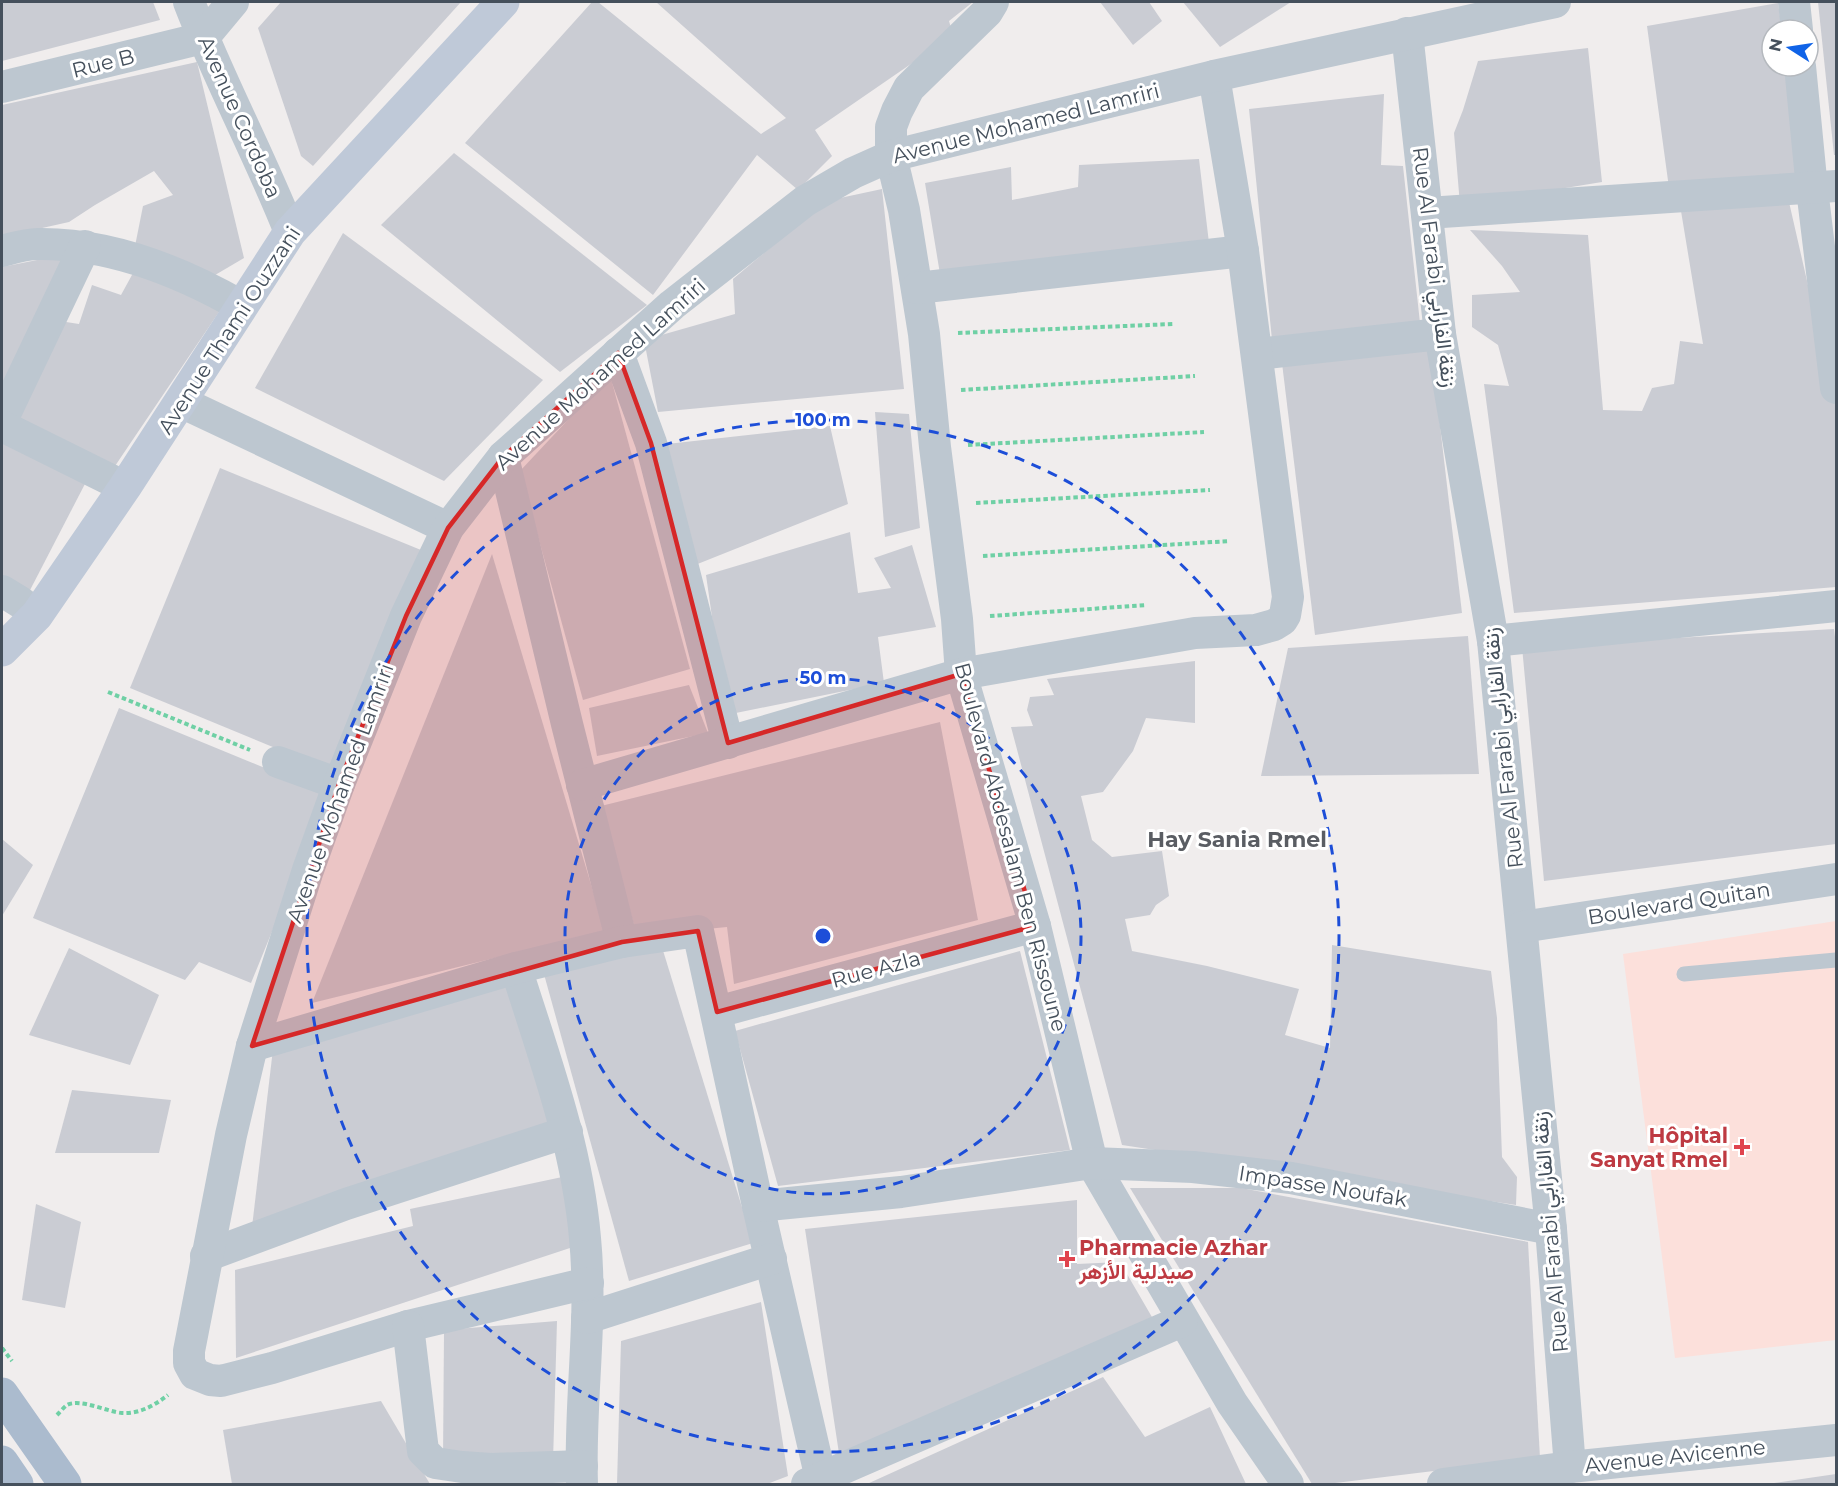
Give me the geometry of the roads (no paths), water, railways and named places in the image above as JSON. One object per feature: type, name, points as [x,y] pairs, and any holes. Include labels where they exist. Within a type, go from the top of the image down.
[{"type":"main road","points":[[2,1394],[65,1485]]},
{"type":"main road","points":[[2,1462],[17,1485]]},
{"type":"street","name":"Avenue Cordoba","points":[[189,2],[290,232]]},
{"type":"street","points":[[203,38],[233,2]]},
{"type":"street","name":"Avenue Thami Ouzzani","points":[[2,650],[37,615],[125,487],[290,232],[503,2]]},
{"type":"street","name":"Boulevard Abdesalam Ben Rissoune","points":[[993,2],[987,12],[909,88],[891,128],[891,156],[904,210],[924,334],[935,447],[957,619],[961,674],[1035,926],[1092,1163],[1182,1321],[1232,1403],[1288,1485]]},
{"type":"street","name":"Avenue Mohamed Lamriri","points":[[408,1326],[272,1368],[221,1381],[210,1380],[192,1363],[206,1256],[231,1135],[252,1046],[308,870],[339,784],[406,616],[448,528],[503,457],[672,305],[805,201],[853,173],[891,156],[1214,76],[1555,2]]},
{"type":"street","points":[[1794,2],[1796,18]]},
{"type":"street","name":"Rue Al Farabi زنقة الفارابي","points":[[1407,33],[1440,334],[1493,641],[1551,1229],[1570,1467]]},
{"type":"street","name":"Rue B","points":[[2,87],[203,38]]},
{"type":"street","points":[[582,785],[961,674],[1195,633],[1256,630],[1274,626],[1282,620],[1288,597],[1258,354],[1214,76]]},
{"type":"street","points":[[1802,78],[1824,187],[1836,388]]},
{"type":"street","points":[[1427,213],[1824,187]]},
{"type":"street","points":[[2,250],[35,244],[85,246],[155,267],[209,288],[241,306]]},
{"type":"street","points":[[2,420],[85,246]]},
{"type":"street","points":[[917,288],[1243,251]]},
{"type":"street","points":[[1258,354],[1440,334]]},
{"type":"street","points":[[618,353],[651,443],[728,743]]},
{"type":"street","points":[[181,402],[448,528]]},
{"type":"street","points":[[2,426],[125,487]]},
{"type":"street","points":[[503,457],[622,942]]},
{"type":"street","points":[[2,591],[37,615]]},
{"type":"street","points":[[1493,641],[1836,606]]},
{"type":"street","points":[[278,762],[339,784]]},
{"type":"street","name":"Boulevard Quitan","points":[[1522,927],[1836,879]]},
{"type":"street","name":"Rue Azla","points":[[717,1012],[1035,926]]},
{"type":"street","points":[[252,1046],[516,968],[622,942],[698,931],[771,1259],[814,1482],[1182,1321]]},
{"type":"street","points":[[516,968],[567,1132],[581,1198],[588,1283],[582,1475],[443,1465],[435,1463],[425,1455],[408,1326],[588,1283]]},
{"type":"street","points":[[206,1256],[346,1204],[567,1132]]},
{"type":"street","name":"Impasse Noufak","points":[[758,1206],[900,1192],[1092,1163],[1192,1167],[1291,1178],[1551,1229]]},
{"type":"street","points":[[587,1318],[771,1259]]},
{"type":"street","name":"Avenue Avicenne","points":[[1443,1485],[1570,1467],[1836,1440]]},
{"type":"lane","points":[[1684,974],[1836,960]]},
{"type":"place","name":"Hôpital Sanyat Rmel","points":[[1742,1147]]},
{"type":"place","name":"Pharmacie Azhar صيدلية الأزهر","points":[[1067,1259]]},
{"type":"district","name":"Hay Sania Rmel","points":[[1237,839]]}]
